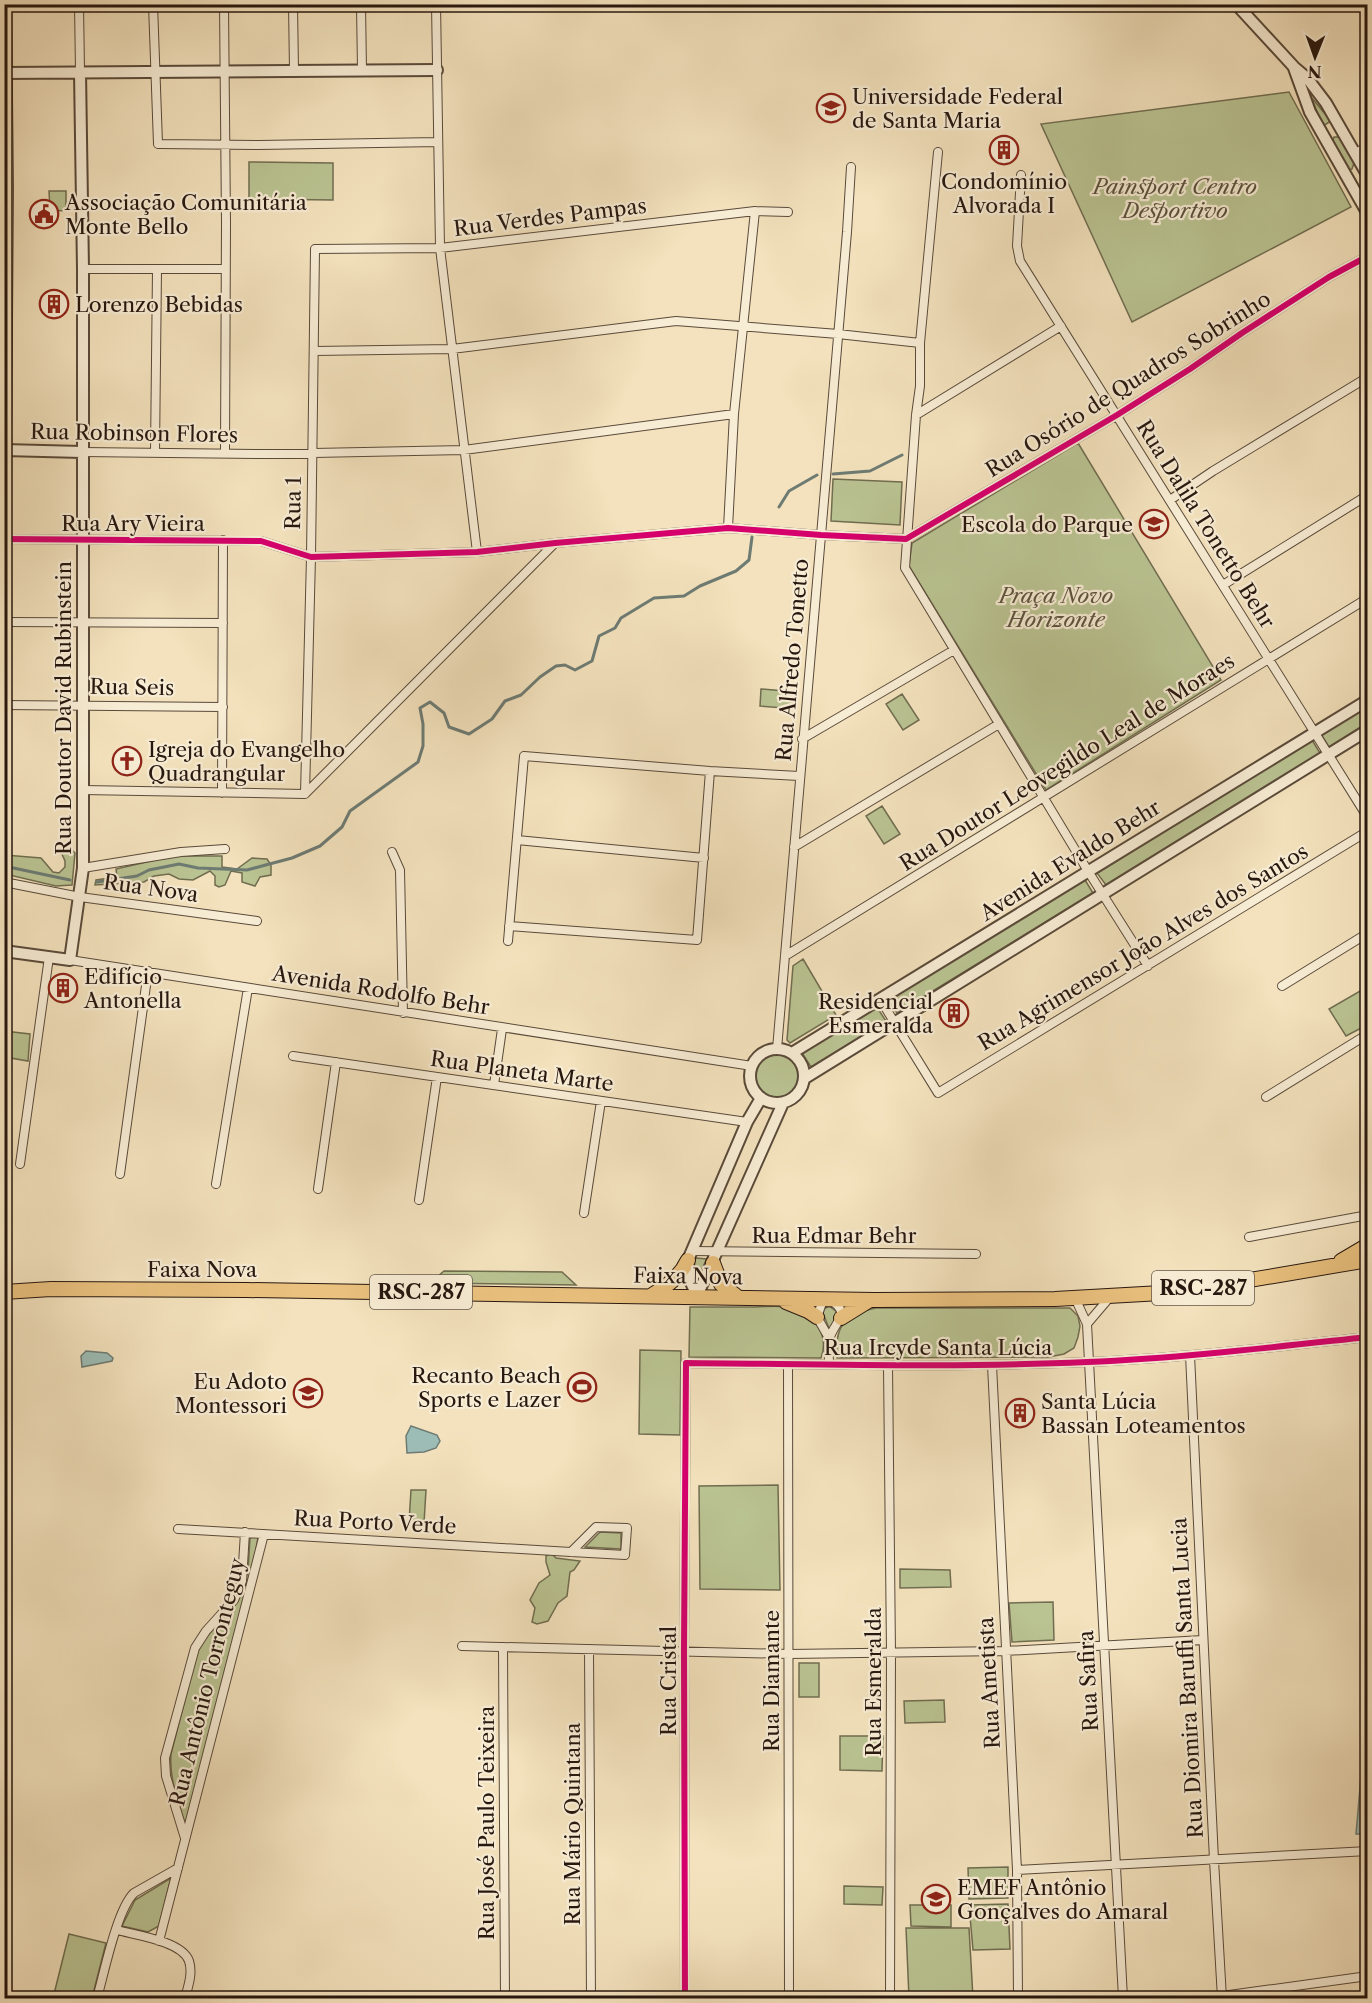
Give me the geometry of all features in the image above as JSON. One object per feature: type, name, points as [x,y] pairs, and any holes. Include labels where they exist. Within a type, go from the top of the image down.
[{"type":"highway","points":[[1330,1267],[1368,1245]]},
{"type":"highway","points":[[651,1296],[669,1285],[683,1270],[690,1255]]},
{"type":"highway","points":[[716,1257],[721,1284],[739,1298]]},
{"type":"highway","name":"Faixa Nova","points":[[4,1292],[51,1289],[247,1290],[829,1299],[1075,1298],[1179,1292],[1368,1260]]},
{"type":"highway","points":[[776,1298],[798,1306],[817,1317]]},
{"type":"highway","points":[[841,1318],[870,1299]]},
{"type":"street","points":[[6,450],[7,4]]},
{"type":"street","points":[[79,4],[80,72]]},
{"type":"street","points":[[153,4],[158,144],[438,142]]},
{"type":"street","points":[[224,4],[225,453]]},
{"type":"street","points":[[293,4],[294,71]]},
{"type":"street","points":[[361,4],[362,71]]},
{"type":"street","points":[[436,4],[440,248],[477,552]]},
{"type":"street","points":[[1236,4],[1307,78],[1326,103],[1366,169],[1346,176]]},
{"type":"street","points":[[1294,67],[1310,111],[1368,214]]},
{"type":"street","points":[[6,73],[437,70]]},
{"type":"street","name":"Rua Doutor David Rubinstein","points":[[70,960],[83,868],[83,269],[80,72]]},
{"type":"street","points":[[1322,134],[1338,126]]},
{"type":"street","points":[[1355,153],[1368,147]]},
{"type":"street","points":[[938,152],[920,343],[920,386],[905,568],[1088,872],[1148,966]]},
{"type":"street","name":"Rua Alfredo Tonetto","points":[[777,1048],[851,166]]},
{"type":"street","name":"Rua Dalila Tonetto Behr","points":[[1022,175],[1018,255],[1020,261],[1368,818]]},
{"type":"street","points":[[728,528],[734,414],[755,211]]},
{"type":"street","name":"Rua Verdes Pampas","points":[[315,249],[440,248],[755,211],[788,212]]},
{"type":"street","name":"Rua 1","points":[[305,794],[315,249]]},
{"type":"street","name":"Rua Osório de Quadros Sobrinho","points":[[906,539],[1117,415],[1242,333],[1368,256]]},
{"type":"street","points":[[83,269],[225,269]]},
{"type":"street","points":[[155,452],[157,269]]},
{"type":"street","points":[[314,351],[452,349],[676,321],[920,343]]},
{"type":"street","points":[[916,415],[1061,326]]},
{"type":"street","points":[[1170,500],[1368,378]]},
{"type":"street","name":"Rua Robinson Flores","points":[[6,450],[263,454],[464,450],[734,414]]},
{"type":"street","points":[[1223,585],[1368,495]]},
{"type":"street","name":"Rua Ary Vieira","points":[[4,539],[261,541],[311,557],[477,552],[728,528],[906,539]]},
{"type":"street","points":[[222,793],[223,540]]},
{"type":"street","points":[[83,790],[305,794],[555,543]]},
{"type":"street","name":"Rua Doutor Leovegildo Leal de Moraes","points":[[785,956],[1368,598]]},
{"type":"street","points":[[4,622],[223,624]]},
{"type":"street","points":[[802,739],[954,650]]},
{"type":"street","name":"Avenida Evaldo Behr","points":[[792,1053],[1368,700]]},
{"type":"street","name":"Rua Seis","points":[[4,705],[222,706]]},
{"type":"street","points":[[794,847],[999,724]]},
{"type":"street","points":[[805,1078],[1368,730]]},
{"type":"street","points":[[507,941],[524,756],[799,776]]},
{"type":"street","points":[[509,926],[697,940],[710,771]]},
{"type":"street","name":"Rua Agrimensor João Alves dos Santos","points":[[895,1022],[938,1093],[1368,831]]},
{"type":"street","points":[[517,840],[704,858]]},
{"type":"street","points":[[83,868],[181,852],[225,849]]},
{"type":"street","points":[[392,852],[400,870],[403,1013]]},
{"type":"street","name":"Rua Nova","points":[[4,882],[80,897],[257,921]]},
{"type":"street","points":[[1282,986],[1368,933]]},
{"type":"street","name":"Avenida Rodolfo Behr","points":[[4,951],[148,971],[502,1029],[752,1066]]},
{"type":"street","points":[[20,1164],[49,957]]},
{"type":"street","points":[[120,1174],[148,971]]},
{"type":"street","points":[[216,1184],[249,988]]},
{"type":"street","points":[[880,999],[895,1022]]},
{"type":"street","points":[[494,1085],[502,1029]]},
{"type":"street","points":[[1266,1097],[1368,1034]]},
{"type":"street","points":[[777,1048],[792,1053],[804,1068],[805,1078],[801,1089],[794,1098],[783,1103],[771,1103],[761,1098],[753,1089],[750,1078],[752,1066],[758,1057],[766,1051],[777,1048]]},
{"type":"street","name":"Rua Planeta Marte","points":[[293,1056],[747,1122]]},
{"type":"street","points":[[318,1189],[336,1062]]},
{"type":"street","points":[[419,1200],[436,1077]]},
{"type":"street","points":[[697,1296],[689,1278],[690,1255],[747,1122],[761,1098]]},
{"type":"street","points":[[584,1213],[601,1101]]},
{"type":"street","points":[[697,1296],[783,1103]]},
{"type":"street","points":[[1249,1236],[1368,1215]]},
{"type":"street","name":"Rua Edmar Behr","points":[[690,1255],[716,1257],[976,1254]]},
{"type":"street","points":[[1075,1298],[1088,1324],[1110,1297]]},
{"type":"street","points":[[829,1338],[841,1318],[840,1308],[829,1299],[822,1303],[817,1317],[829,1338],[829,1364]]},
{"type":"street","name":"Rua Safira","points":[[1088,1324],[1088,1362],[1123,1998]]},
{"type":"street","name":"Rua Ircyde Santa Lúcia","points":[[686,1363],[992,1365],[1088,1362],[1190,1355],[1368,1337]]},
{"type":"street","name":"Rua Diomira Baruffi Santa Lucia","points":[[1190,1355],[1222,1997]]},
{"type":"street","name":"Rua Cristal","points":[[686,1363],[684,1651],[686,1998]]},
{"type":"street","name":"Rua Diamante","points":[[788,1364],[789,1998]]},
{"type":"street","name":"Rua Esmeralda","points":[[888,1365],[891,1653],[890,1998]]},
{"type":"street","name":"Rua Ametista","points":[[992,1365],[1017,1870],[1018,1998]]},
{"type":"street","name":"Rua Porto Verde","points":[[178,1529],[245,1532],[264,1534],[571,1552],[625,1555],[627,1528],[596,1527],[571,1552]]},
{"type":"street","name":"Rua Antônio Torronteguy","points":[[186,1839],[166,1776],[165,1758],[195,1648],[206,1631],[234,1600],[242,1581],[245,1532]]},
{"type":"street","name":"Rua Antônio Torronteguy","points":[[159,1941],[264,1534]]},
{"type":"street","points":[[462,1646],[789,1654],[1005,1651],[1203,1640]]},
{"type":"street","name":"Rua José Paulo Teixeira","points":[[503,1647],[506,1998]]},
{"type":"street","name":"Rua Mário Quintana","points":[[590,1649],[591,1998]]},
{"type":"street","points":[[1017,1870],[1368,1851]]},
{"type":"street","points":[[97,1998],[129,1898],[178,1868]]},
{"type":"street","points":[[117,1930],[159,1941],[178,1949],[187,1957],[190,1972],[185,1998]]},
{"type":"street","points":[[1222,1997],[1368,1976]]},
{"type":"green space","name":"Painsport Centro Desportivo","points":[[1289,92],[1351,207],[1132,322],[1041,124]]},
{"type":"green space","points":[[1311,97],[1331,121],[1323,126]]},
{"type":"green space","points":[[1334,137],[1340,137],[1354,163],[1352,169],[1349,170],[1332,143]]},
{"type":"green space","points":[[249,162],[333,163],[333,200],[249,199]]},
{"type":"green space","points":[[49,191],[66,191],[66,211],[50,210]]},
{"type":"green space","name":"Praça Novo Horizonte","points":[[1078,443],[1221,680],[1046,790],[909,566],[912,543]]},
{"type":"green space","points":[[833,479],[902,482],[900,525],[831,521]]},
{"type":"green space","points":[[761,689],[797,692],[796,709],[760,706]]},
{"type":"green space","points":[[902,694],[919,720],[903,730],[886,704]]},
{"type":"green space","points":[[1367,705],[1367,723],[1329,747],[1321,734]]},
{"type":"green space","points":[[1312,740],[1320,753],[1106,885],[1097,873]]},
{"type":"green space","points":[[882,806],[900,834],[884,844],[866,816]]},
{"type":"green space","points":[[72,850],[75,853],[72,885],[56,886],[5,874],[5,855],[41,858],[53,872],[59,873],[65,867],[61,852]]},
{"type":"green space","points":[[173,856],[222,856],[222,867],[237,869],[252,858],[267,859],[271,865],[271,875],[260,877],[255,886],[242,882],[242,873],[231,871],[225,885],[219,887],[215,885],[215,876],[210,871],[193,880],[179,879],[169,874],[154,876],[144,882],[95,885],[96,880],[117,877],[116,869]]},
{"type":"green space","points":[[1085,880],[1093,893],[897,1013],[887,1000]]},
{"type":"green space","points":[[803,959],[836,1015],[790,1043],[787,1040],[793,966]]},
{"type":"green space","points":[[1367,987],[1367,1025],[1346,1036],[1329,1009]]},
{"type":"green space","points":[[876,1006],[886,1021],[811,1067],[802,1053]]},
{"type":"green space","points":[[4,1031],[30,1034],[28,1061],[5,1057]]},
{"type":"green space","points":[[777,1055],[785,1056],[792,1061],[797,1068],[797,1084],[792,1091],[785,1096],[777,1097],[769,1096],[762,1091],[757,1084],[756,1076],[757,1068],[762,1061],[769,1056]]},
{"type":"green space","points":[[696,1258],[707,1259],[708,1263],[695,1285],[693,1267]]},
{"type":"green space","points":[[444,1271],[562,1272],[576,1285],[430,1283]]},
{"type":"green space","points":[[777,1306],[793,1309],[809,1318],[820,1331],[823,1339],[821,1358],[689,1357],[690,1307]]},
{"type":"green space","points":[[829,1306],[837,1312],[837,1318],[830,1331],[823,1313],[824,1309]]},
{"type":"green space","points":[[876,1308],[1070,1308],[1078,1316],[1080,1326],[1074,1348],[1064,1354],[1049,1357],[837,1358],[837,1338],[844,1323],[856,1314]]},
{"type":"green space","points":[[640,1350],[681,1351],[680,1435],[639,1434]]},
{"type":"green space","points":[[778,1485],[780,1590],[700,1589],[699,1486]]},
{"type":"green space","points":[[411,1490],[426,1490],[424,1523],[409,1522]]},
{"type":"green space","points":[[600,1532],[621,1533],[621,1549],[585,1547]]},
{"type":"green space","points":[[258,1537],[253,1568],[185,1825],[173,1781],[171,1754],[197,1653],[206,1637],[233,1609],[243,1589],[248,1571],[250,1538]]},
{"type":"green space","points":[[551,1553],[556,1558],[580,1561],[570,1572],[567,1596],[558,1603],[548,1621],[537,1624],[532,1622],[535,1608],[530,1600],[539,1583],[550,1575],[546,1556]]},
{"type":"green space","points":[[900,1569],[950,1570],[951,1587],[900,1588]]},
{"type":"green space","points":[[1053,1602],[1054,1640],[1012,1642],[1009,1603]]},
{"type":"green space","points":[[799,1663],[819,1663],[819,1697],[799,1697]]},
{"type":"green space","points":[[944,1700],[945,1722],[905,1723],[904,1701]]},
{"type":"green space","points":[[840,1736],[883,1736],[882,1771],[840,1770]]},
{"type":"green space","points":[[1008,1867],[1008,1898],[969,1899],[968,1868]]},
{"type":"green space","points":[[171,1878],[159,1926],[148,1932],[122,1926],[135,1900]]},
{"type":"green space","points":[[844,1886],[883,1887],[882,1905],[844,1904]]},
{"type":"green space","points":[[1008,1904],[1010,1949],[973,1950],[969,1905]]},
{"type":"green space","points":[[910,1905],[951,1905],[951,1927],[911,1926]]},
{"type":"green space","points":[[906,1928],[969,1928],[973,1998],[909,1998]]},
{"type":"green space","points":[[69,1934],[106,1943],[92,1998],[53,1998]]},
{"type":"water","points":[[86,1351],[107,1353],[113,1358],[112,1361],[82,1367],[81,1356]]},
{"type":"water","points":[[411,1426],[437,1435],[440,1441],[436,1448],[424,1452],[407,1453],[406,1436]]},
{"type":"water","points":[[1363,1754],[1367,1754],[1367,1834],[1356,1834]]},
{"type":"waterway","points":[[833,474],[870,471],[902,455]]},
{"type":"waterway","points":[[779,507],[789,491],[817,475]]},
{"type":"waterway","points":[[97,882],[137,876],[149,870],[179,864],[198,868],[247,870],[292,858],[320,846],[342,827],[350,811],[418,762],[423,746],[420,708],[430,702],[444,713],[449,727],[469,734],[492,719],[505,701],[521,695],[556,666],[565,665],[575,670],[592,661],[599,636],[615,628],[621,618],[654,598],[684,596],[700,586],[736,571],[749,560],[752,537]]},
{"type":"waterway","points":[[4,866],[70,880]]},
{"type":"cycle path","points":[[4,539],[261,541],[311,557],[477,552],[728,528],[906,539],[1117,415],[1329,277],[1368,256]]},
{"type":"cycle path","points":[[685,1998],[686,1363],[1037,1364],[1192,1355],[1368,1337]]},
{"type":"place","name":"Universidade Federal de Santa Maria","points":[[831,108]]},
{"type":"place","name":"Condomínio Alvorada I","points":[[1004,150]]},
{"type":"place","name":"Associação Comunitária Monte Bello","points":[[44,214]]},
{"type":"place","name":"Lorenzo Bebidas","points":[[54,304]]},
{"type":"place","name":"Escola do Parque","points":[[1154,524]]},
{"type":"place","name":"Igreja do Evangelho Quadrangular","points":[[127,761]]},
{"type":"place","name":"Edifício Antonella","points":[[63,988]]},
{"type":"place","name":"Residencial Esmeralda","points":[[954,1013]]},
{"type":"place","name":"Recanto Beach Sports e Lazer","points":[[582,1387]]},
{"type":"place","name":"Eu Adoto Montessori","points":[[308,1393]]},
{"type":"place","name":"Santa Lúcia Bassan Loteamentos","points":[[1020,1413]]},
{"type":"place","name":"EMEF Antônio Gonçalves do Amaral","points":[[936,1899]]}]
